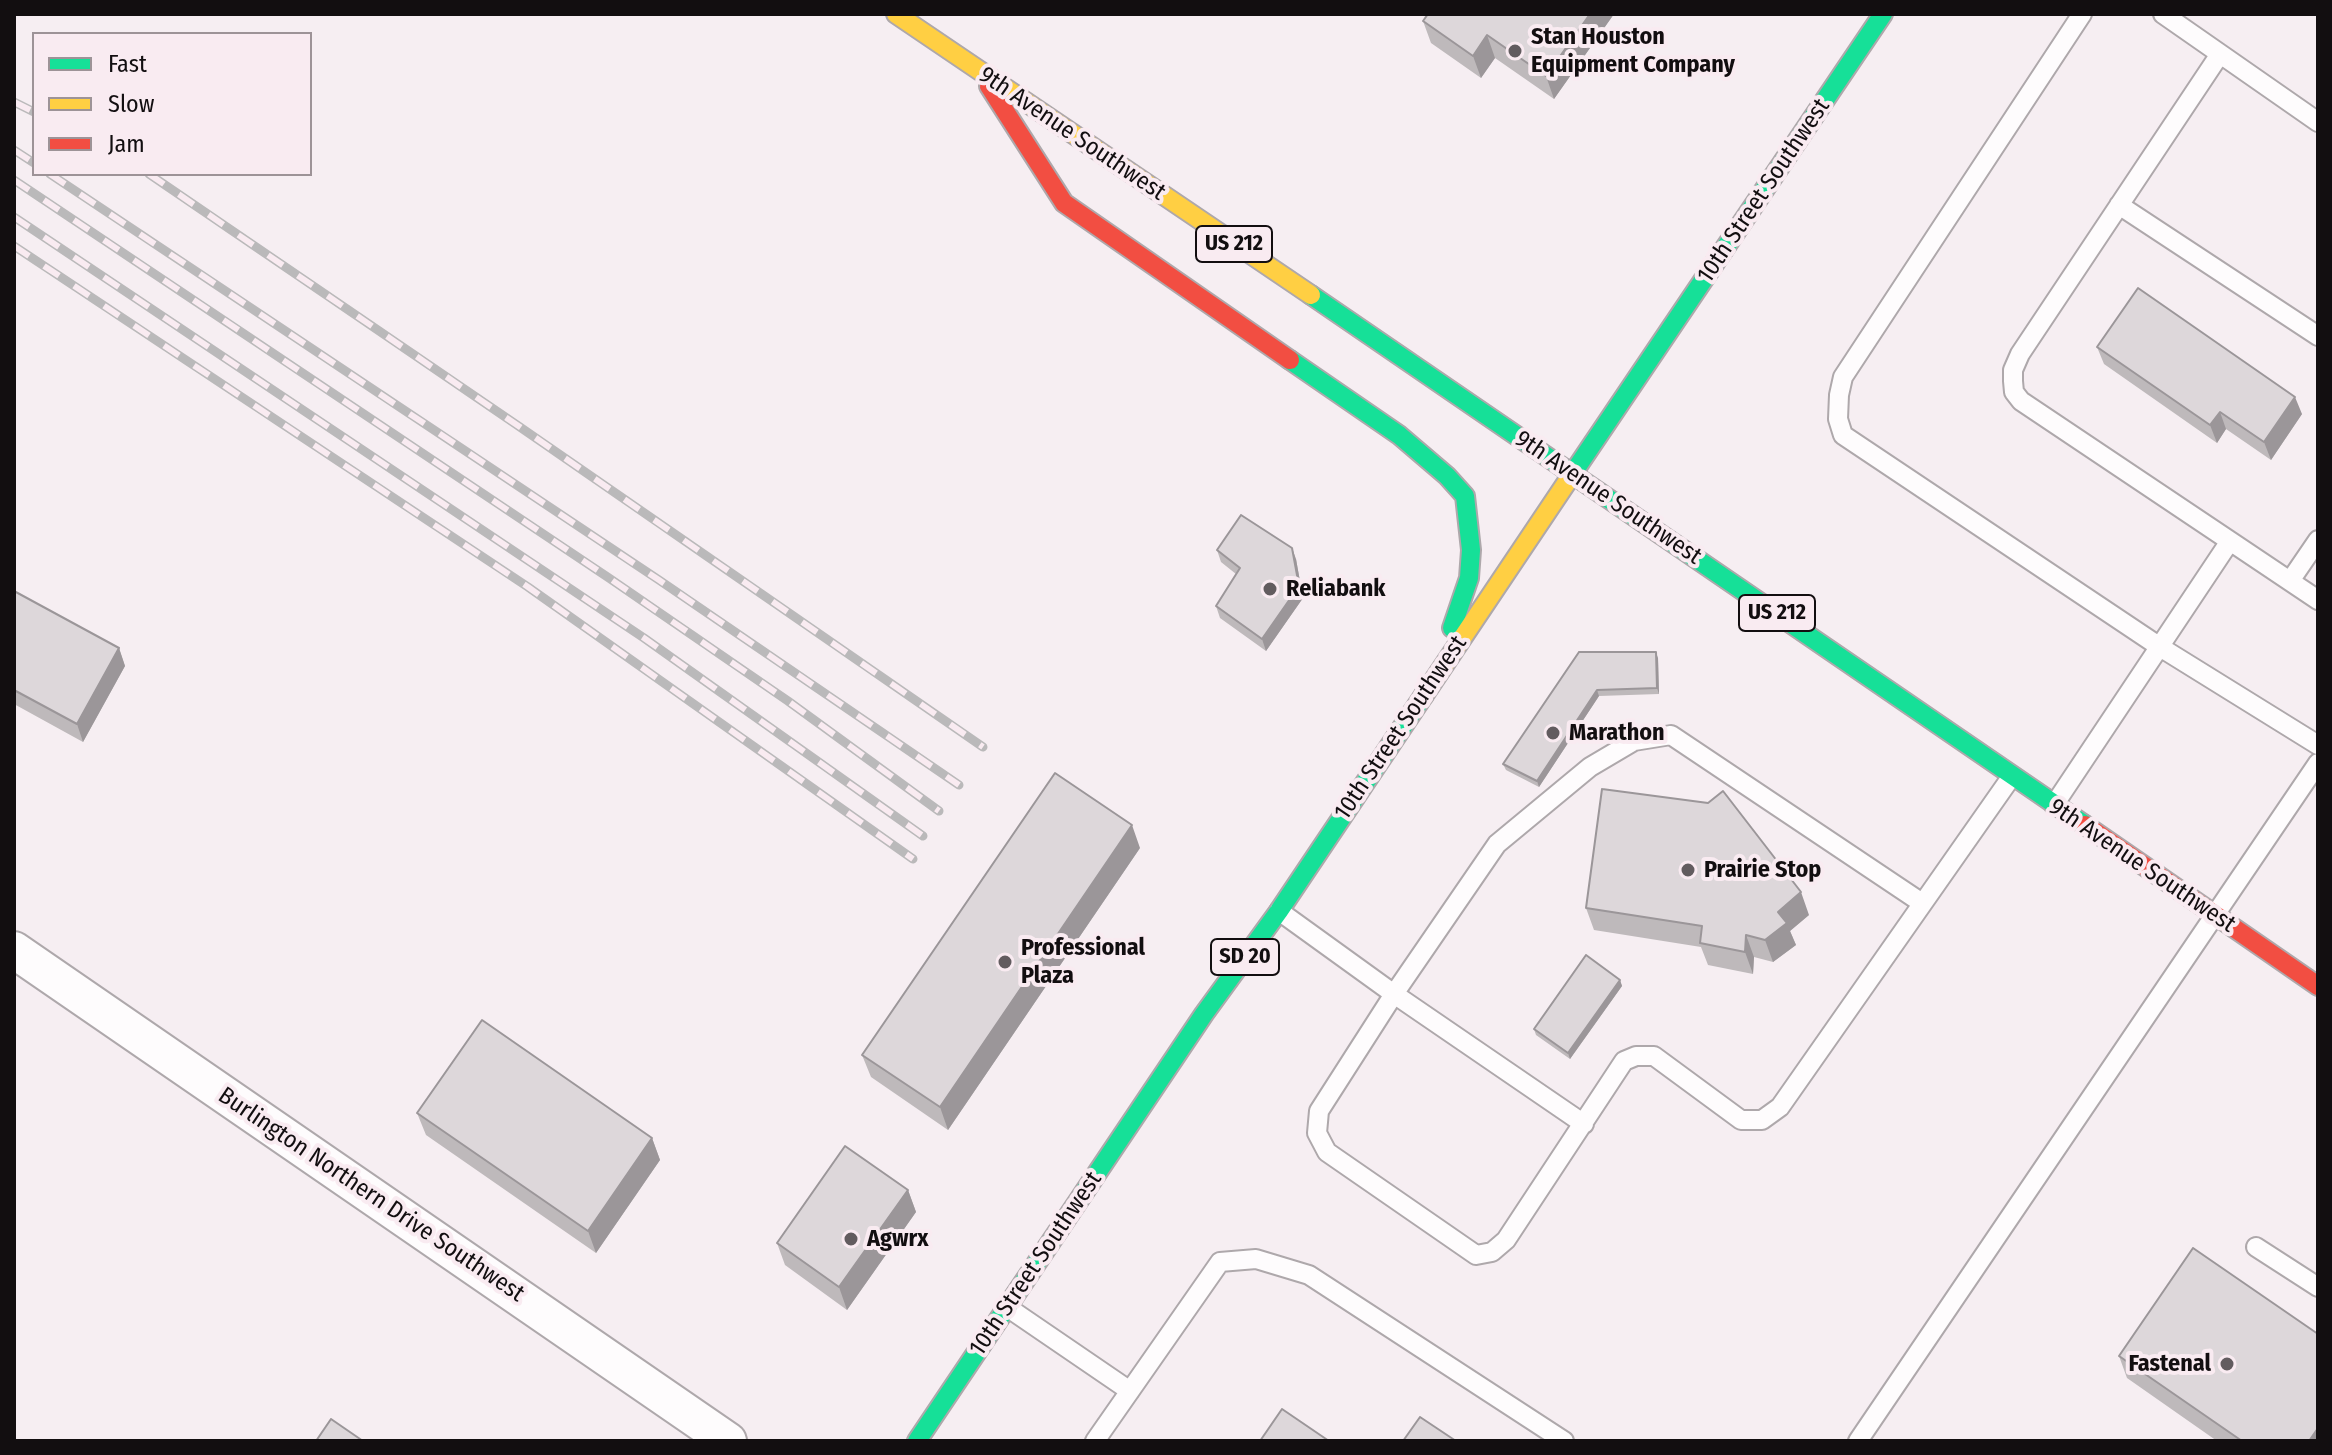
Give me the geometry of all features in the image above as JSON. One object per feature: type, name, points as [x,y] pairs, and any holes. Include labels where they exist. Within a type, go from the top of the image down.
[{"type":"main road","name":"9th Avenue Southwest","points":[[896,14],[1573,473],[2318,986]]},
{"type":"main road","name":"10th Street Southwest","points":[[917,1441],[1204,1014],[1279,911],[1883,14]]},
{"type":"main road","points":[[979,71],[1064,203],[1399,435],[1447,476],[1465,496],[1471,550],[1469,578],[1435,676]]},
{"type":"street","name":"Burlington Northern Drive Southwest","points":[[14,950],[728,1441]]},
{"type":"lane","points":[[2082,14],[1843,377],[1838,419],[1843,435],[2160,647],[2318,745]]},
{"type":"lane","points":[[2163,14],[2318,122]]},
{"type":"lane","points":[[2220,54],[2020,354],[2013,370],[2014,392],[2021,401],[2318,600]]},
{"type":"lane","points":[[2119,205],[2318,336]]},
{"type":"lane","points":[[2290,581],[2318,540]]},
{"type":"lane","points":[[2054,805],[2230,541]]},
{"type":"lane","points":[[1922,903],[1671,735],[1634,741],[1590,767],[1497,844],[1394,994],[1319,1111],[1317,1133],[1327,1152],[1476,1255],[1492,1252],[1506,1240],[1624,1061],[1636,1056],[1654,1056],[1741,1120],[1762,1120],[1780,1107],[2012,776]]},
{"type":"lane","points":[[1858,1441],[2318,763]]},
{"type":"lane","points":[[1279,911],[1584,1124]]},
{"type":"lane","points":[[2256,1247],[2318,1287]]},
{"type":"lane","points":[[1095,1441],[1220,1262],[1256,1259],[1309,1275],[1564,1441]]},
{"type":"lane","points":[[1007,1307],[1130,1391]]},
{"type":"building","points":[[1428,14],[1590,14],[1546,76],[1487,35],[1473,56],[1423,21]]},
{"type":"building","points":[[2138,288],[2295,397],[2264,442],[2220,412],[2210,425],[2097,347]]},
{"type":"building","name":"Reliabank","points":[[1241,515],[1292,548],[1299,586],[1262,639],[1216,606],[1240,568],[1217,550]]},
{"type":"building","points":[[14,591],[119,648],[77,724],[14,690]]},
{"type":"building","name":"Marathon","points":[[1579,652],[1656,652],[1657,688],[1597,690],[1537,781],[1503,764]]},
{"type":"building","name":"Professional Plaza","points":[[1055,773],[1132,825],[940,1107],[862,1055]]},
{"type":"building","name":"Prairie Stop","points":[[1602,789],[1708,803],[1723,791],[1801,892],[1778,912],[1787,923],[1765,940],[1746,935],[1745,952],[1700,943],[1702,926],[1586,908]]},
{"type":"building","points":[[1586,955],[1620,980],[1568,1053],[1534,1029]]},
{"type":"building","points":[[482,1020],[652,1138],[588,1231],[417,1113]]},
{"type":"building","name":"Agwrx","points":[[845,1146],[908,1190],[839,1287],[777,1243]]},
{"type":"building","name":"Fastenal","points":[[2193,1248],[2318,1334],[2318,1428],[2309,1441],[2242,1441],[2119,1356]]},
{"type":"building","points":[[1282,1409],[1329,1441],[1260,1441]]},
{"type":"building","points":[[1420,1417],[1456,1441],[1403,1441]]},
{"type":"building","points":[[331,1419],[363,1441],[316,1441]]},
{"type":"railway","points":[[14,102],[32,111]]},
{"type":"railway","points":[[14,150],[32,162]]},
{"type":"railway","points":[[53,176],[659,580],[959,785]]},
{"type":"railway","points":[[152,176],[983,747]]},
{"type":"railway","points":[[14,180],[609,578],[788,701],[939,811]]},
{"type":"railway","points":[[14,217],[644,638],[923,836]]},
{"type":"railway","points":[[14,246],[528,587],[913,859]]},
{"type":"traffic: fast","points":[[1573,473],[1883,14]]},
{"type":"traffic: fast","points":[[1311,295],[2085,825]]},
{"type":"traffic: fast","points":[[1290,360],[1399,435],[1447,476],[1465,496],[1471,550],[1469,578],[1452,628]]},
{"type":"traffic: fast","points":[[917,1441],[1204,1014],[1279,911],[1424,695]]},
{"type":"traffic: slow","points":[[896,14],[1311,295]]},
{"type":"traffic: slow","points":[[1424,695],[1573,473]]},
{"type":"traffic: jam","points":[[989,86],[1064,203],[1290,360]]},
{"type":"traffic: jam","points":[[2085,825],[2318,986]]},
{"type":"place","name":"Stan Houston Equipment Company","points":[[1515,51]]},
{"type":"place","name":"Reliabank","points":[[1270,589]]},
{"type":"place","name":"Marathon","points":[[1553,733]]},
{"type":"place","name":"Prairie Stop","points":[[1688,870]]},
{"type":"place","name":"Professional Plaza","points":[[1005,962]]},
{"type":"place","name":"Agwrx","points":[[851,1239]]},
{"type":"place","name":"Fastenal","points":[[2227,1364]]}]
